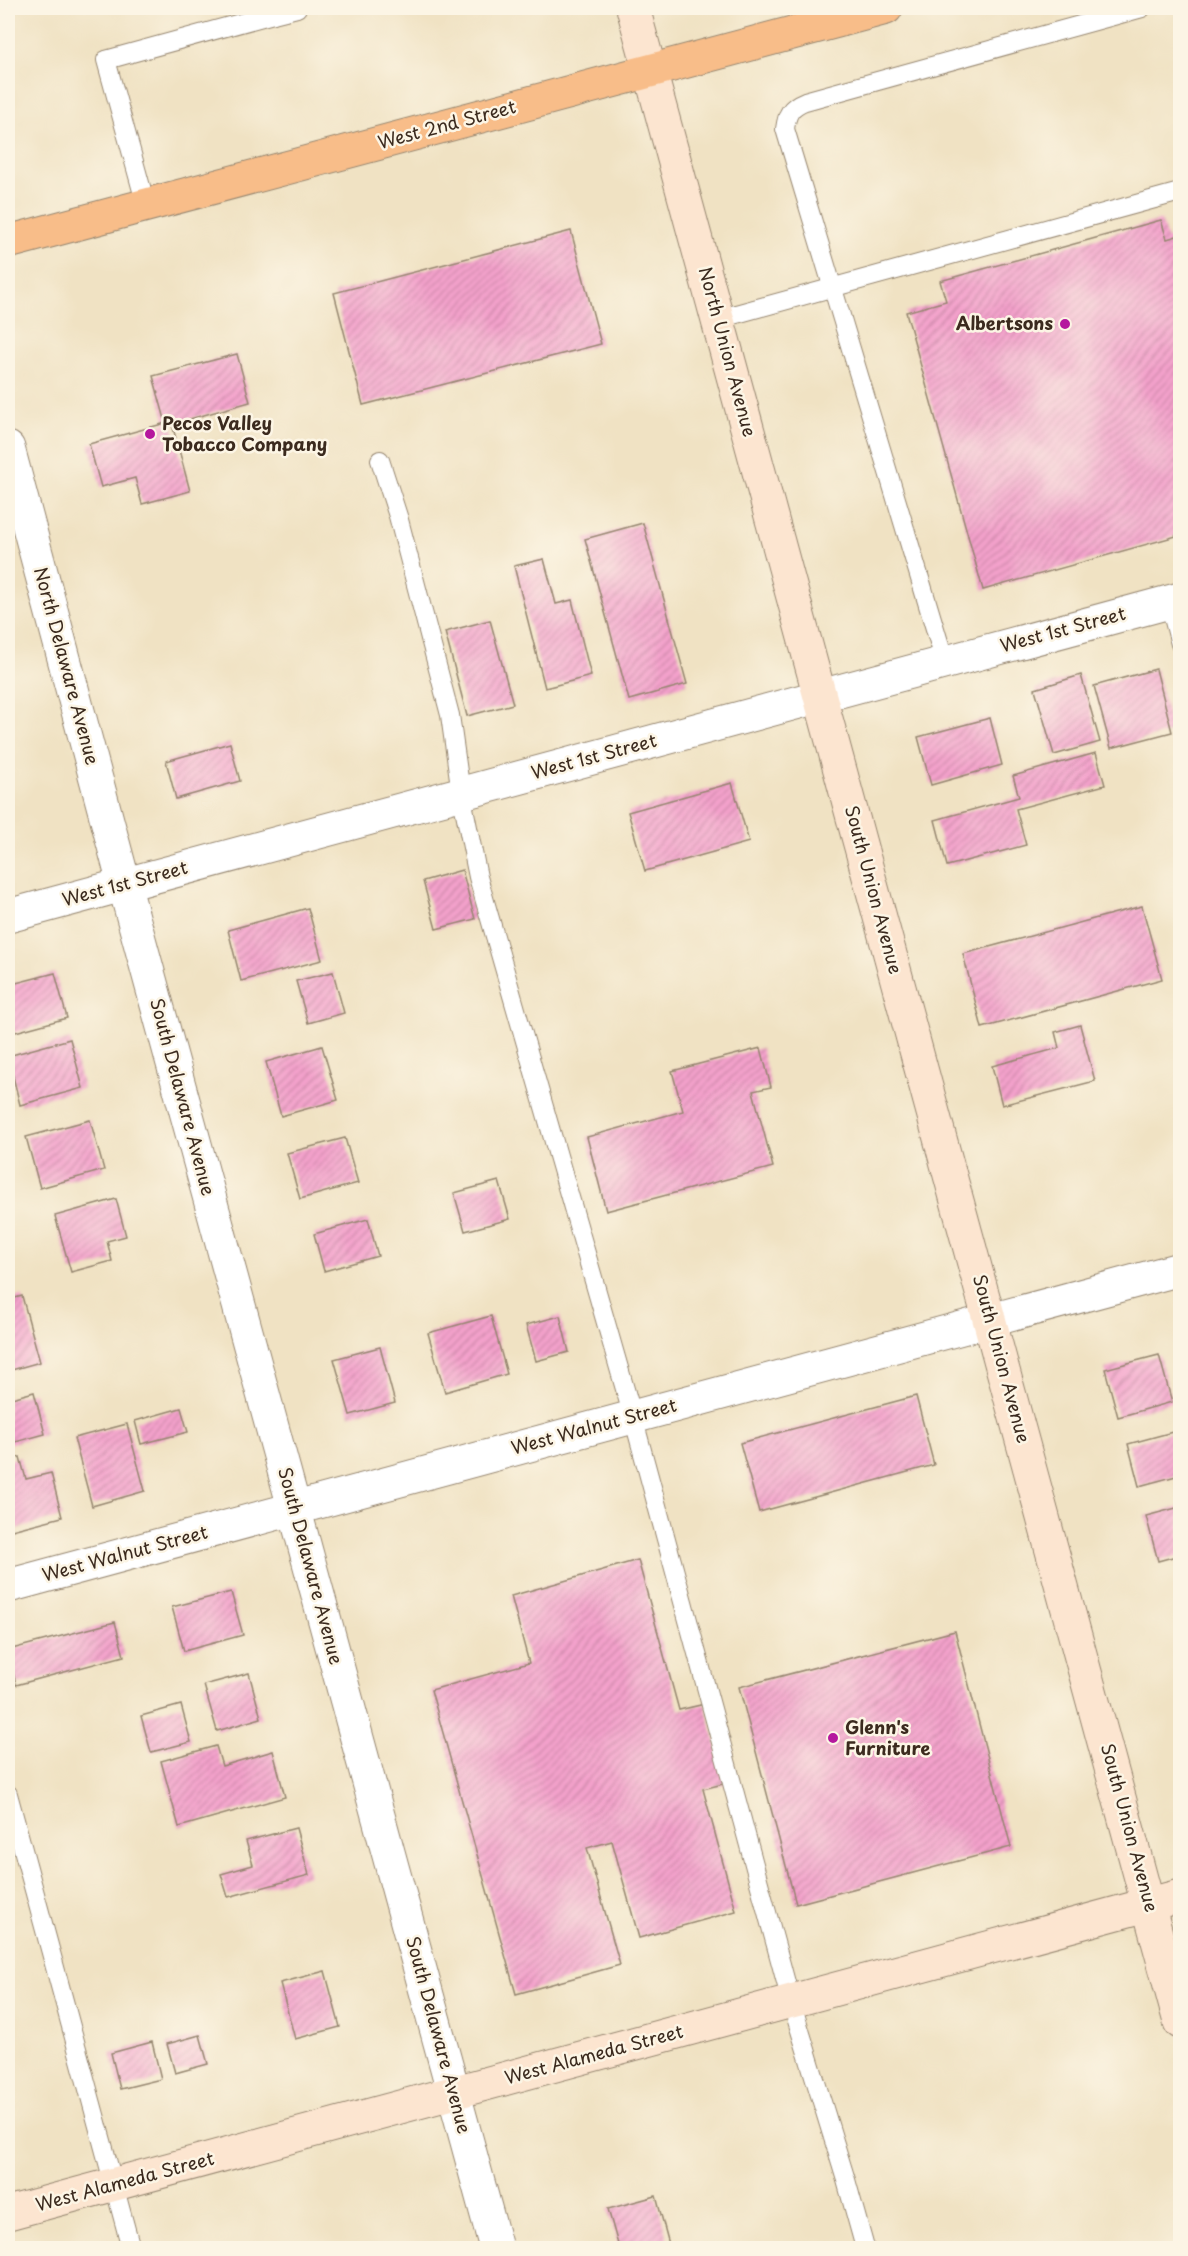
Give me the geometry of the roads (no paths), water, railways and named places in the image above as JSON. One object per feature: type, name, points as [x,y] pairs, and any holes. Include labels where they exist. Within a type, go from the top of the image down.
[{"type":"main road","name":"North Union Avenue","points":[[633,8],[820,696]]},
{"type":"main road","name":"West 2nd Street","points":[[8,242],[886,8]]},
{"type":"main road","name":"South Union Avenue","points":[[820,696],[990,1320],[1165,1901],[1180,2022]]},
{"type":"main road","name":"West Alameda Street","points":[[8,2213],[1165,1901]]},
{"type":"street","name":"North Delaware Avenue","points":[[8,448],[124,884]]},
{"type":"street","name":"West 1st Street","points":[[8,916],[1175,600]]},
{"type":"street","name":"South Delaware Avenue","points":[[124,884],[496,2248]]},
{"type":"street","name":"West Walnut Street","points":[[8,1586],[1180,1269]]},
{"type":"lane","points":[[146,205],[106,60],[272,11],[297,8]]},
{"type":"lane","points":[[945,662],[785,129],[787,117],[793,106],[1142,8]]},
{"type":"lane","points":[[718,319],[1180,192]]},
{"type":"lane","points":[[380,460],[401,528],[450,715],[461,793],[478,877],[633,1417],[791,2001],[865,2248]]},
{"type":"lane","points":[[1175,600],[1180,644]]},
{"type":"lane","points":[[8,1794],[131,2248]]},
{"type":"place","name":"Albertsons","points":[[1065,324]]},
{"type":"place","name":"Pecos Valley Tobacco Company","points":[[150,434]]},
{"type":"place","name":"Glenn's Furniture","points":[[833,1738]]}]
